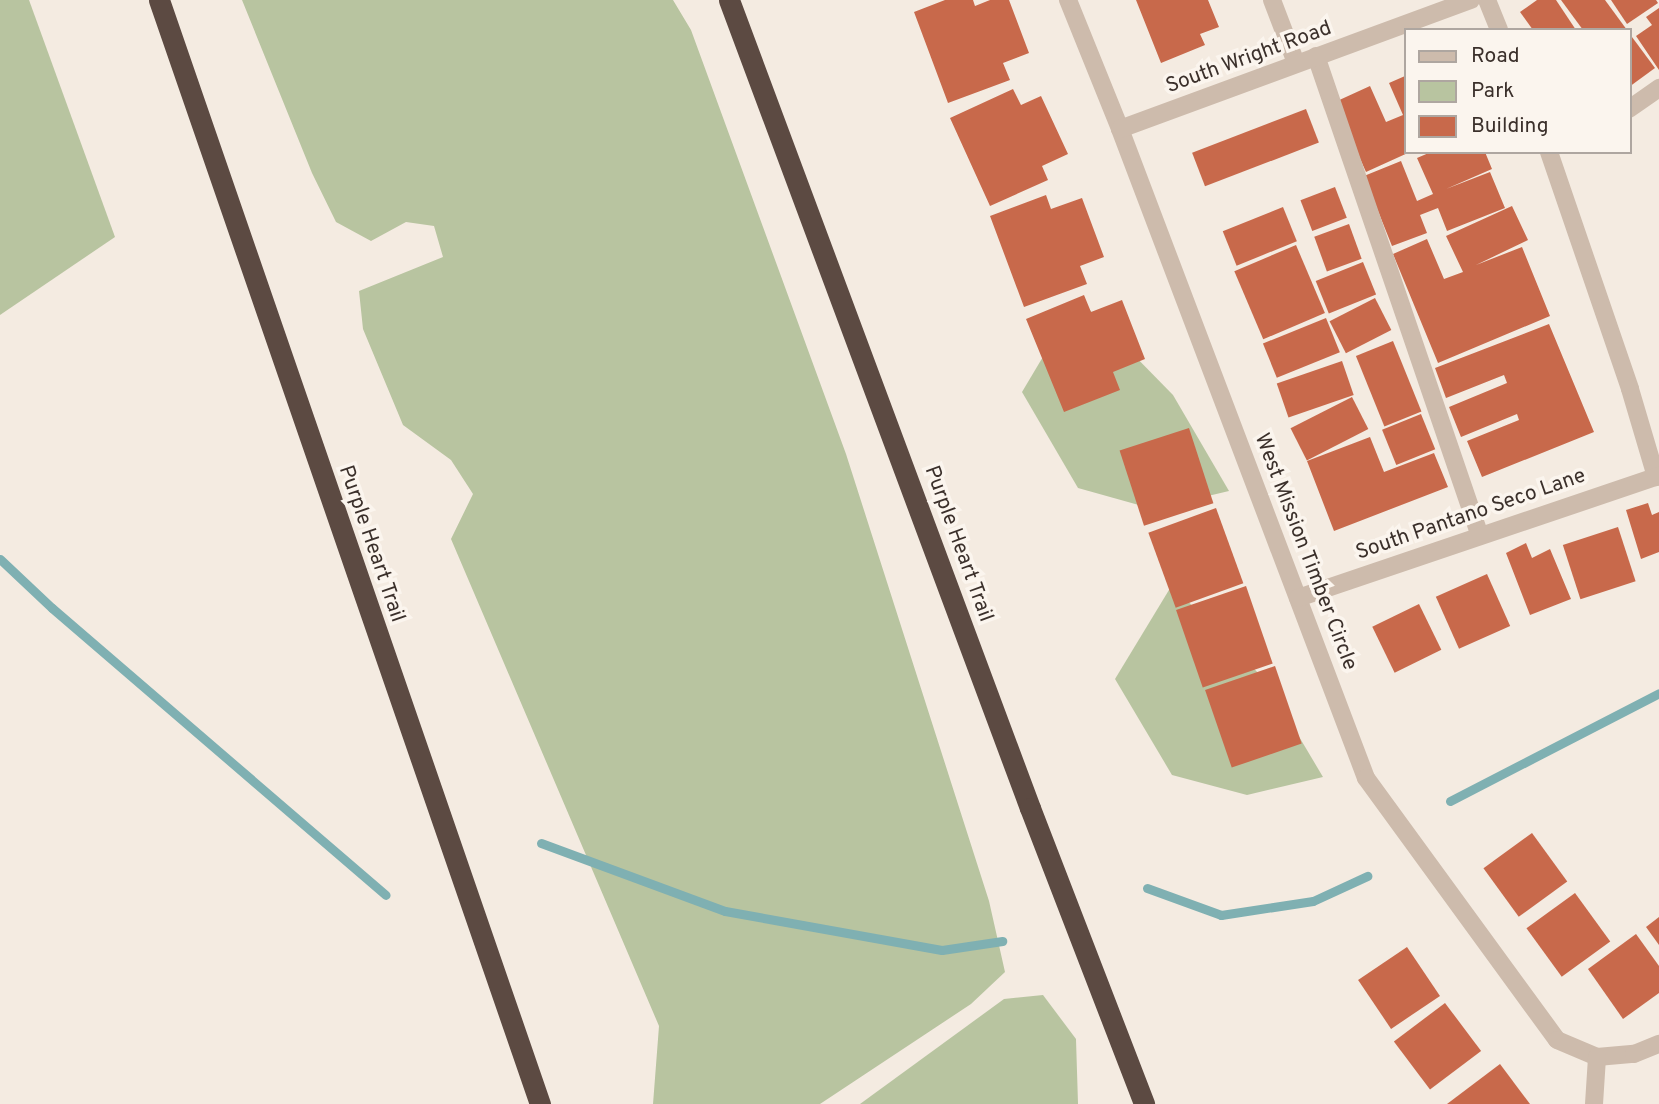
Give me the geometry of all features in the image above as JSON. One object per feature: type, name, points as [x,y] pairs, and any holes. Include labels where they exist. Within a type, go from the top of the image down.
[{"type":"highway","name":"Purple Heart Trail","points":[[159,0],[540,1104]]},
{"type":"highway","name":"Purple Heart Trail","points":[[729,0],[1025,795],[1144,1104]]},
{"type":"street","name":"West Mission Timber Circle","points":[[1068,0],[1120,129],[1366,778],[1557,1040],[1597,1057],[1634,1054],[1659,1044]]},
{"type":"street","points":[[1272,0],[1296,63]]},
{"type":"street","name":"South Wright Road","points":[[1120,129],[1471,0]]},
{"type":"street","points":[[1487,0],[1498,28]]},
{"type":"street","points":[[1316,56],[1480,537]]},
{"type":"street","points":[[1631,108],[1659,88]]},
{"type":"street","points":[[1551,154],[1657,476]]},
{"type":"street","name":"South Pantano Seco Lane","points":[[1298,598],[1657,476]]},
{"type":"street","points":[[1594,1104],[1597,1057]]},
{"type":"green space","points":[[0,0],[29,0],[115,237],[0,315]]},
{"type":"green space","points":[[242,0],[673,0],[691,30],[846,454],[989,901],[1005,972],[971,1004],[820,1104],[653,1104],[659,1026],[451,539],[473,494],[451,460],[403,425],[363,329],[359,291],[443,257],[434,226],[406,222],[371,241],[336,222],[312,173]]},
{"type":"green space","points":[[1078,298],[1173,395],[1229,491],[1153,509],[1078,488],[1022,392]]},
{"type":"green space","points":[[1172,585],[1266,681],[1323,777],[1247,795],[1172,775],[1115,679]]},
{"type":"green space","points":[[1043,995],[1076,1039],[1078,1104],[860,1104],[1004,999]]},
{"type":"building","points":[[945,0],[973,0],[975,6],[990,0],[1009,0],[1029,53],[1003,63],[1010,80],[948,103],[914,12]]},
{"type":"building","points":[[1136,0],[1208,0],[1219,27],[1200,34],[1205,45],[1161,63]]},
{"type":"building","points":[[1537,0],[1556,0],[1575,28],[1532,28],[1520,12]]},
{"type":"building","points":[[1561,0],[1605,0],[1626,28],[1582,28]]},
{"type":"building","points":[[1611,0],[1656,0],[1658,3],[1627,24]]},
{"type":"building","points":[[1659,8],[1659,70],[1636,36],[1652,25],[1646,17]]},
{"type":"building","points":[[1631,36],[1655,68],[1631,86]]},
{"type":"building","points":[[1404,76],[1406,154],[1366,172],[1335,102],[1370,86],[1386,122],[1403,115],[1389,83]]},
{"type":"building","points":[[1013,89],[1021,105],[1041,96],[1068,154],[1042,166],[1048,180],[990,206],[950,118]]},
{"type":"building","points":[[1306,109],[1319,143],[1205,186],[1192,153]]},
{"type":"building","points":[[1426,154],[1486,154],[1492,169],[1446,189],[1490,172],[1505,208],[1447,231],[1438,208],[1420,215],[1427,233],[1392,246],[1364,176],[1401,161],[1417,201],[1433,194],[1417,158]]},
{"type":"building","points":[[1335,187],[1347,218],[1312,231],[1300,200]]},
{"type":"building","points":[[1046,195],[1051,209],[1082,198],[1104,257],[1080,266],[1087,284],[1024,307],[990,216]]},
{"type":"building","points":[[1512,206],[1528,240],[1476,265],[1522,247],[1550,316],[1438,363],[1393,254],[1427,239],[1444,279],[1463,272],[1446,236]]},
{"type":"building","points":[[1283,207],[1297,241],[1237,266],[1223,231]]},
{"type":"building","points":[[1349,224],[1362,259],[1327,271],[1314,237]]},
{"type":"building","points":[[1296,245],[1325,313],[1263,339],[1234,271]]},
{"type":"building","points":[[1363,262],[1376,294],[1329,314],[1316,281]]},
{"type":"building","points":[[1084,295],[1091,312],[1122,300],[1145,359],[1113,372],[1120,390],[1064,412],[1026,319]]},
{"type":"building","points":[[1375,298],[1391,330],[1346,353],[1330,321]]},
{"type":"building","points":[[1326,318],[1340,352],[1277,378],[1263,343]]},
{"type":"building","points":[[1549,324],[1594,432],[1482,477],[1467,441],[1519,420],[1517,414],[1461,437],[1449,407],[1507,383],[1504,375],[1446,398],[1435,368]]},
{"type":"building","points":[[1393,341],[1421,411],[1384,426],[1356,356]]},
{"type":"building","points":[[1342,361],[1354,395],[1288,418],[1277,383]]},
{"type":"building","points":[[1352,397],[1368,429],[1307,460],[1291,428]]},
{"type":"building","points":[[1421,414],[1435,449],[1396,465],[1382,430]]},
{"type":"building","points":[[1189,428],[1213,503],[1144,526],[1120,451]]},
{"type":"building","points":[[1370,437],[1384,472],[1434,453],[1448,487],[1334,531],[1307,461]]},
{"type":"building","points":[[1648,503],[1652,515],[1659,512],[1659,552],[1641,559],[1626,510]]},
{"type":"building","points":[[1216,508],[1243,583],[1176,608],[1148,533]]},
{"type":"building","points":[[1618,527],[1636,581],[1580,599],[1563,545]]},
{"type":"building","points":[[1526,543],[1532,558],[1550,549],[1571,599],[1530,615],[1506,553]]},
{"type":"building","points":[[1487,574],[1510,626],[1459,649],[1436,597]]},
{"type":"building","points":[[1246,586],[1273,664],[1203,688],[1176,610]]},
{"type":"building","points":[[1419,604],[1441,650],[1395,673],[1372,627]]},
{"type":"building","points":[[1275,666],[1302,744],[1232,768],[1205,690]]},
{"type":"building","points":[[1532,833],[1567,882],[1519,917],[1483,868]]},
{"type":"building","points":[[1575,893],[1610,942],[1562,977],[1526,928]]},
{"type":"building","points":[[1659,917],[1659,945],[1646,927]]},
{"type":"building","points":[[1636,934],[1659,966],[1659,993],[1623,1019],[1588,969]]},
{"type":"building","points":[[1407,947],[1440,996],[1391,1029],[1358,980]]},
{"type":"building","points":[[1445,1003],[1481,1051],[1430,1089],[1394,1042]]},
{"type":"building","points":[[1500,1064],[1530,1104],[1447,1104]]},
{"type":"waterway","points":[[0,559],[52,608],[386,895]]},
{"type":"waterway","points":[[1450,801],[1659,693]]},
{"type":"waterway","points":[[541,843],[725,911],[942,950],[1002,941]]},
{"type":"waterway","points":[[1147,888],[1221,915],[1313,901],[1367,876]]}]
